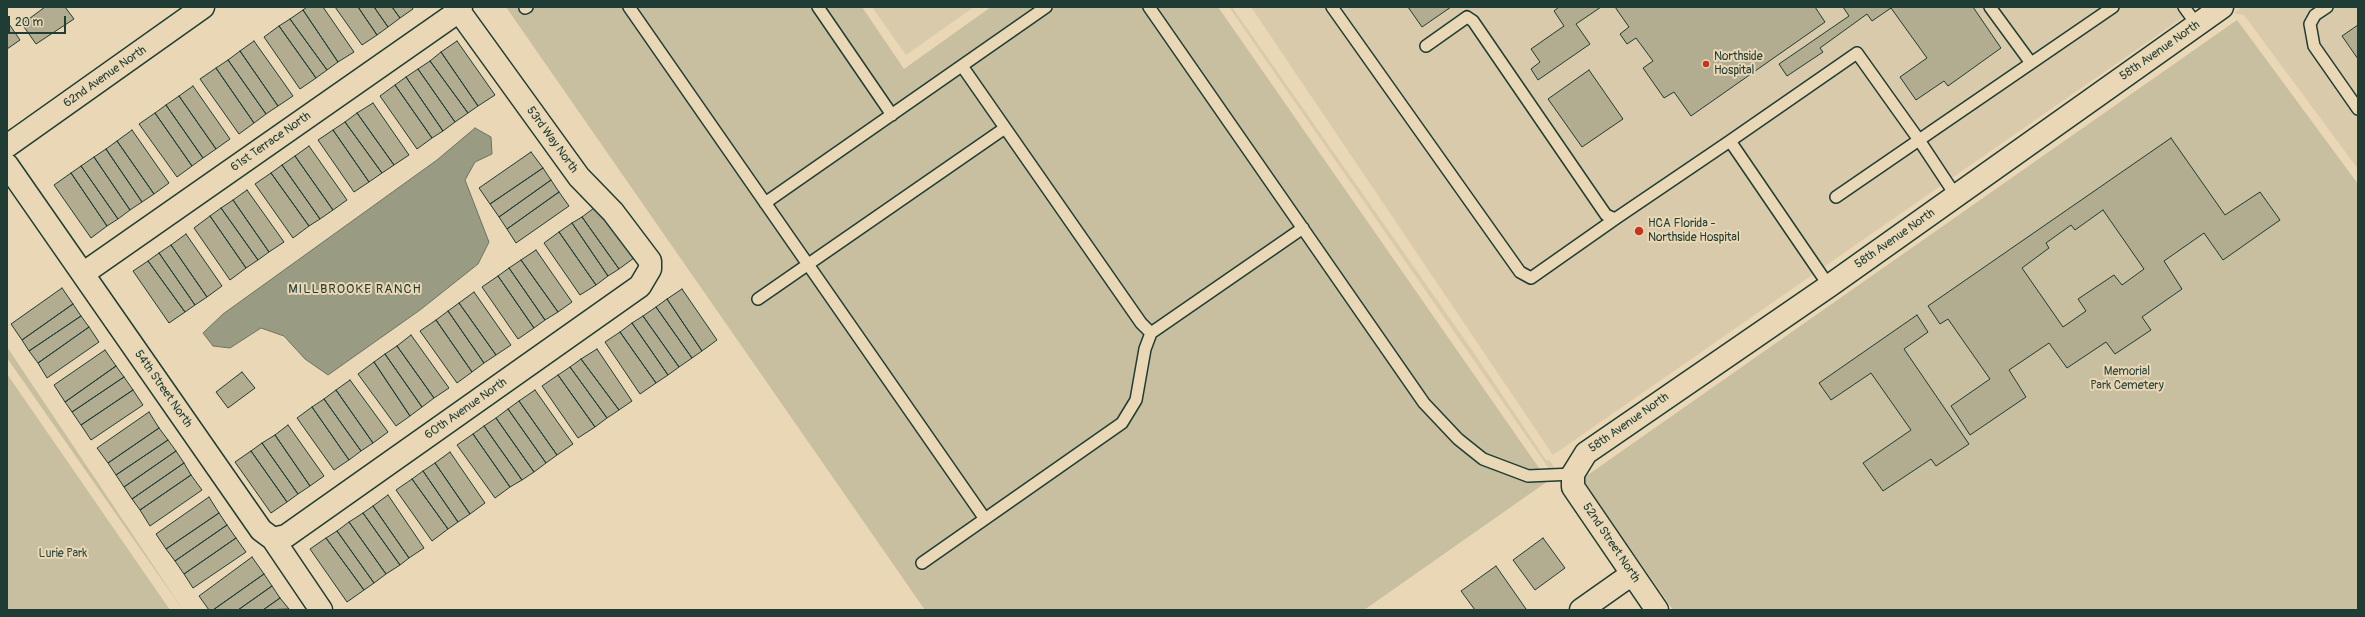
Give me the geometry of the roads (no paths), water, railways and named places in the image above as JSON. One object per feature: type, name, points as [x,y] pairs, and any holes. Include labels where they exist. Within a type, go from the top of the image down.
[{"type":"street","name":"62nd Avenue North","points":[[7,146],[203,7]]},
{"type":"street","name":"58th Avenue North","points":[[1573,474],[1586,453],[1829,286],[2222,7]]},
{"type":"street","name":"53rd Way North","points":[[460,9],[579,177],[613,212],[650,261],[650,269]]},
{"type":"street","name":"61st Terrace North","points":[[84,273],[460,9]]},
{"type":"street","name":"54th Street North","points":[[7,165],[84,273],[261,530],[273,539],[321,610]]},
{"type":"street","name":"60th Avenue North","points":[[273,539],[286,536],[633,290],[646,278],[650,269]]},
{"type":"street","name":"52nd Street North","points":[[1573,474],[1573,487],[1657,610]]},
{"type":"street","points":[[1581,610],[1632,574]]},
{"type":"lane","points":[[629,7],[985,519]]},
{"type":"lane","points":[[818,7],[892,116]]},
{"type":"lane","points":[[765,203],[892,116],[1046,7]]},
{"type":"lane","points":[[1149,7],[1424,404],[1458,439],[1483,459],[1528,476],[1573,474]]},
{"type":"lane","points":[[1332,7],[1520,272],[1531,278],[1857,53],[1956,196]]},
{"type":"lane","points":[[1990,7],[2031,63]]},
{"type":"lane","points":[[1836,197],[2113,7]]},
{"type":"lane","points":[[2184,7],[2197,25]]},
{"type":"lane","points":[[2327,7],[2315,15],[2310,24],[2314,46],[2358,109]]},
{"type":"lane","points":[[1426,46],[1467,17],[1474,21],[1606,215],[1615,219]]},
{"type":"lane","points":[[962,66],[1141,323],[1152,333]]},
{"type":"lane","points":[[758,299],[1005,128]]},
{"type":"lane","points":[[1730,141],[1829,286]]},
{"type":"lane","points":[[922,563],[1122,423],[1136,400],[1145,349],[1152,333],[1302,228]]},
{"type":"place","name":"Northside Hospital","points":[[1706,64]]},
{"type":"place","name":"HCA Florida - Northside Hospital","points":[[1639,231]]},
{"type":"district","name":"MILLBROOKE RANCH","points":[[355,290]]},
{"type":"park label","name":"Memorial Park Cemetery","points":[[2127,379]]},
{"type":"park label","name":"Lurie Park","points":[[63,554]]}]
